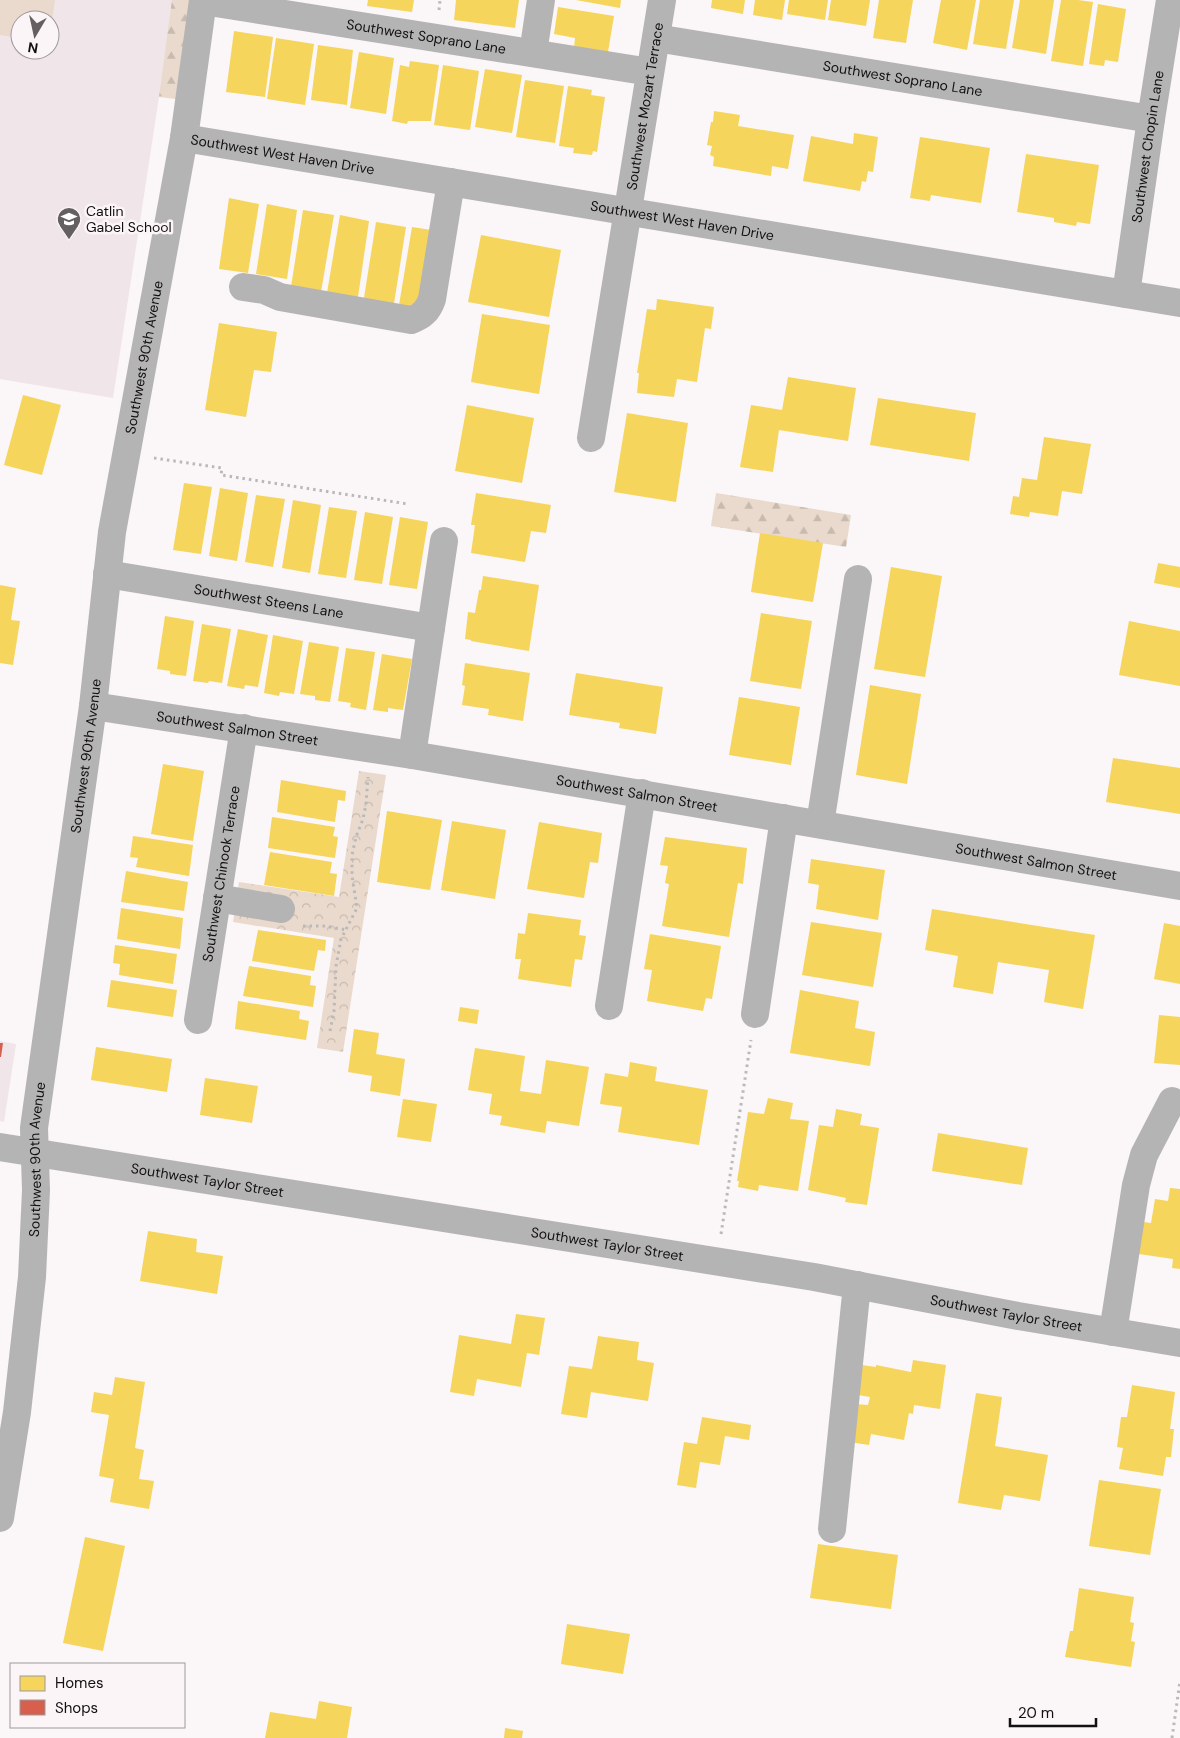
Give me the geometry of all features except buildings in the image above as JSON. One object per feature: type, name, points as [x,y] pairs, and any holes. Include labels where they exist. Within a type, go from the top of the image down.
[{"type":"street","points":[[533,53],[541,0]]},
{"type":"street","name":"Southwest Mozart Terrace","points":[[591,438],[662,0]]},
{"type":"street","name":"Southwest Chopin Lane","points":[[1126,294],[1170,0]]},
{"type":"street","name":"Southwest Soprano Lane","points":[[203,1],[332,11],[533,53],[650,72]]},
{"type":"street","name":"Southwest 90th Avenue","points":[[0,1518],[16,1412],[32,1277],[36,1190],[34,1128],[93,706],[112,532],[184,138],[203,1]]},
{"type":"street","name":"Southwest Soprano Lane","points":[[656,38],[1151,119]]},
{"type":"street","name":"Southwest West Haven Drive","points":[[184,138],[1180,303]]},
{"type":"street","points":[[243,286],[264,290],[280,297],[410,320],[418,318],[425,312],[432,299],[451,182]]},
{"type":"street","points":[[412,755],[444,541]]},
{"type":"street","name":"Southwest Steens Lane","points":[[107,574],[431,628]]},
{"type":"street","points":[[820,824],[858,579]]},
{"type":"street","name":"Southwest Salmon Street","points":[[93,706],[373,748],[1180,886]]},
{"type":"street","name":"Southwest Chinook Terrace","points":[[198,1020],[244,728]]},
{"type":"street","points":[[609,1006],[642,794]]},
{"type":"street","points":[[756,1014],[784,818]]},
{"type":"street","points":[[217,898],[281,909]]},
{"type":"street","points":[[1113,1332],[1136,1185],[1144,1155],[1172,1101]]},
{"type":"street","name":"Southwest Taylor Street","points":[[0,1147],[717,1262],[1180,1343]]},
{"type":"street","points":[[832,1529],[857,1286]]},
{"type":"path","points":[[126,453],[222,468],[221,474],[408,504]]},
{"type":"path","points":[[330,1031],[334,1011],[336,966],[341,939],[357,908],[352,876],[352,855],[356,837],[364,819],[373,748]]},
{"type":"path","points":[[281,909],[290,922],[302,926],[346,930]]},
{"type":"path","points":[[717,1262],[756,1014]]},
{"type":"path","points":[[1172,1738],[1180,1681]]},
{"type":"shaded area","name":"Catlin Gabel School","points":[[0,0],[198,0],[159,97],[113,398],[0,379]]},
{"type":"shaded area","points":[[0,1041],[16,1044],[4,1122],[0,1121]]},
{"type":"green space","points":[[0,0],[55,0],[53,10],[10,10],[10,36],[0,35]]},
{"type":"green space","points":[[172,0],[198,0],[183,100],[159,97]]},
{"type":"green space","points":[[716,493],[851,515],[846,547],[711,526]]},
{"type":"green space","points":[[359,771],[386,775],[343,1052],[317,1048],[334,938],[233,922],[239,882],[339,897]]},
{"type":"place","name":"Catlin Gabel School","points":[[69,240]]}]
